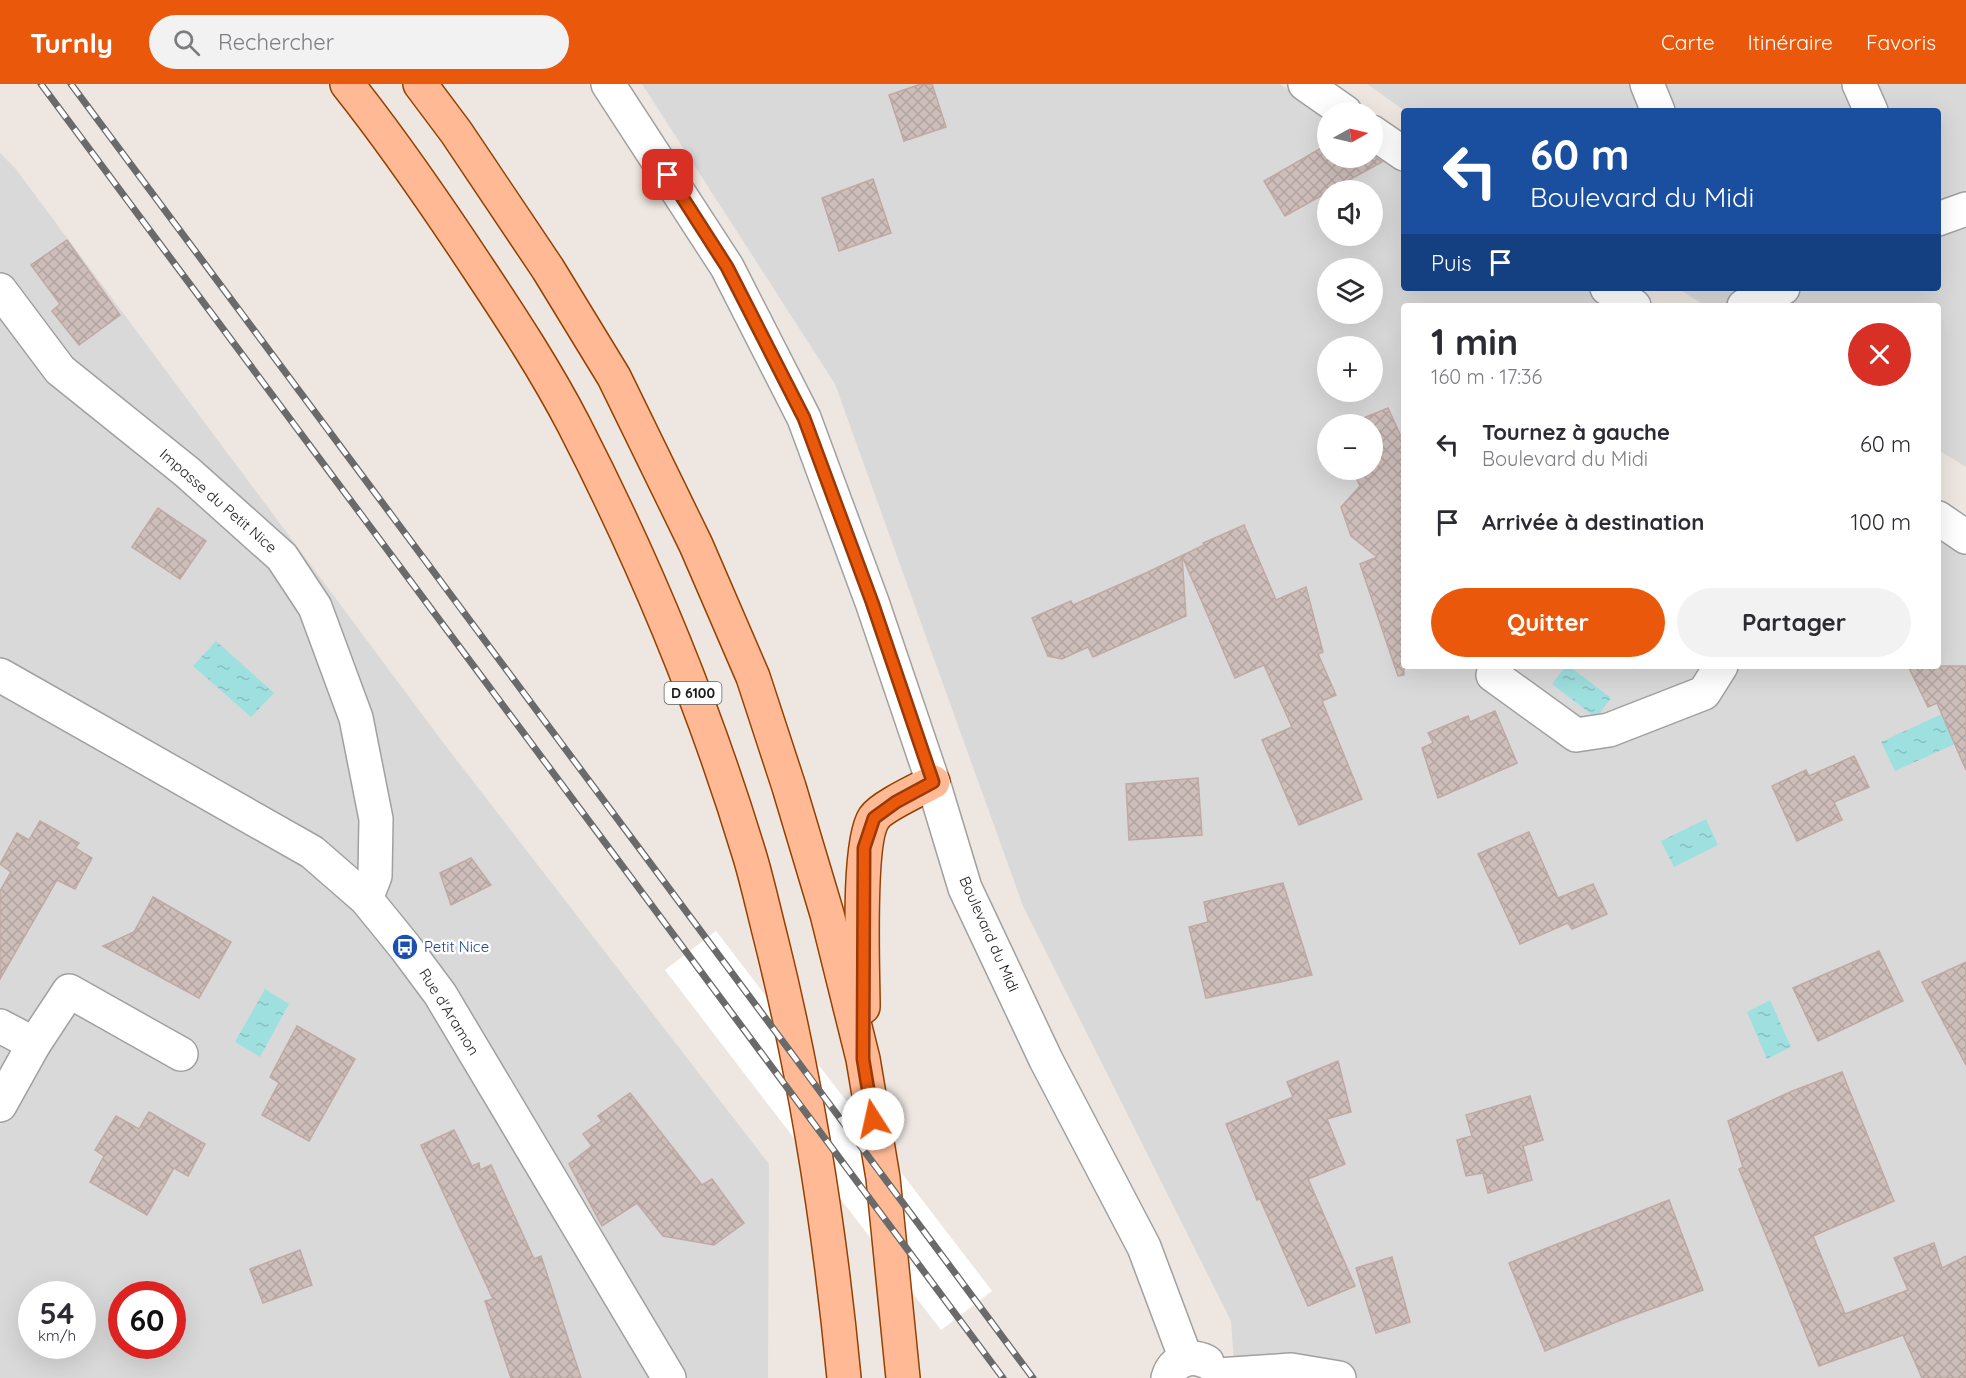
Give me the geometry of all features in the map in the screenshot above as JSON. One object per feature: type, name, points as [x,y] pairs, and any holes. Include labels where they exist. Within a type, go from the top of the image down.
[{"type":"main road","name":"D 6100","points":[[347,84],[441,213],[515,324],[573,423],[626,534],[672,639],[716,752],[750,860],[788,1009],[824,1203],[844,1378]]},
{"type":"main road","points":[[420,84],[456,132],[548,269],[614,376],[696,545],[753,677],[827,914],[863,1059],[883,1178],[903,1378]]},
{"type":"main road","points":[[863,1059],[864,848],[874,818],[896,802],[933,782]]},
{"type":"street","name":"Boulevard du Midi","points":[[608,84],[727,267],[804,418],[872,602],[933,782],[965,888],[1046,1060],[1144,1246],[1177,1368]]},
{"type":"street","points":[[1305,84],[1331,102]]},
{"type":"street","points":[[1647,84],[1657,108]]},
{"type":"street","points":[[1859,84],[1870,108]]},
{"type":"street","points":[[1383,140],[1401,152]]},
{"type":"street","points":[[1941,218],[1966,209]]},
{"type":"street","name":"Impasse du Petit Nice","points":[[0,290],[60,370],[188,472],[282,556],[315,607],[356,718],[376,819],[375,876],[366,899]]},
{"type":"street","points":[[1612,291],[1630,303]]},
{"type":"street","points":[[1750,303],[1776,291]]},
{"type":"street","points":[[1941,520],[1966,537]]},
{"type":"street","points":[[1493,675],[1576,735],[1609,730],[1704,693],[1719,669]]},
{"type":"street","name":"Rue d'Aramon","points":[[3,685],[312,852],[366,899],[440,994],[669,1378]]},
{"type":"street","points":[[0,1105],[34,1044],[69,991],[181,1053]]},
{"type":"street","points":[[0,1026],[34,1044]]},
{"type":"street","points":[[1177,1368],[1196,1358],[1213,1367],[1218,1377],[1291,1370],[1339,1378]]},
{"type":"shaded area","points":[[642,84],[1280,84],[1317,110],[1317,168],[1383,168],[1383,153],[1401,165],[1401,291],[1590,291],[1608,303],[1401,303],[1401,669],[1941,669],[1941,535],[1966,550],[1966,1378],[1235,1378],[1231,1321],[1023,906],[835,384]]},
{"type":"shaded area","points":[[1367,84],[1966,84],[1966,467],[1941,452],[1941,303],[1701,303],[1682,291],[1941,291],[1941,108],[1401,108]]},
{"type":"shaded area","points":[[0,153],[15,168],[442,741],[769,1164],[768,1378],[0,1378]]},
{"type":"water","points":[[216,641],[274,693],[251,717],[193,666]]},
{"type":"water","points":[[1564,669],[1573,669],[1611,698],[1596,718],[1552,684]]},
{"type":"water","points":[[1942,714],[1957,743],[1895,771],[1881,742]]},
{"type":"water","points":[[1706,819],[1718,845],[1674,867],[1661,841]]},
{"type":"water","points":[[265,989],[289,1004],[260,1057],[235,1042]]},
{"type":"water","points":[[1770,1000],[1791,1047],[1767,1059],[1747,1012]]},
{"type":"pier","points":[[716,931],[992,1291],[941,1330],[665,970]]},
{"type":"building","points":[[921,84],[932,84],[946,127],[904,141],[889,95]]},
{"type":"building","points":[[1317,150],[1317,168],[1371,168],[1349,180],[1317,180],[1317,198],[1285,216],[1264,181]]},
{"type":"building","points":[[873,179],[891,233],[839,251],[822,198]]},
{"type":"building","points":[[67,240],[120,315],[79,345],[52,311],[60,304],[31,265]]},
{"type":"building","points":[[1388,408],[1401,436],[1401,669],[1404,669],[1404,675],[1398,676],[1360,564],[1377,557],[1351,536],[1341,507],[1360,486],[1357,480],[1383,480],[1383,414],[1373,414]]},
{"type":"building","points":[[158,508],[206,541],[180,579],[132,547]]},
{"type":"building","points":[[1244,525],[1276,600],[1306,587],[1323,652],[1318,654],[1336,695],[1322,701],[1362,799],[1299,825],[1262,740],[1292,727],[1264,665],[1235,678],[1182,556],[1186,616],[1093,657],[1088,647],[1062,659],[1048,656],[1032,618],[1071,601],[1073,605],[1146,573],[1204,545],[1203,543]]},
{"type":"building","points":[[1966,666],[1966,770],[1937,703],[1928,707],[1909,669]]},
{"type":"building","points":[[1495,711],[1517,763],[1438,798],[1422,748],[1433,743],[1428,733],[1468,716],[1470,722]]},
{"type":"building","points":[[1854,756],[1869,787],[1834,802],[1842,820],[1797,841],[1772,786],[1806,770],[1809,776]]},
{"type":"building","points":[[1198,778],[1202,835],[1129,840],[1126,784]]},
{"type":"building","points":[[40,821],[79,843],[75,848],[92,858],[75,889],[57,880],[0,979],[0,891],[11,872],[0,864],[17,833],[29,840]]},
{"type":"building","points":[[1529,832],[1558,898],[1593,884],[1607,914],[1572,929],[1568,923],[1520,944],[1478,854]]},
{"type":"building","points":[[471,858],[491,885],[451,905],[440,873]]},
{"type":"building","points":[[1283,883],[1312,975],[1206,998],[1189,927],[1208,922],[1204,902]]},
{"type":"building","points":[[153,897],[231,942],[199,998],[103,946],[134,932]]},
{"type":"building","points":[[1879,951],[1903,1001],[1818,1041],[1793,988]]},
{"type":"building","points":[[1966,962],[1966,1065],[1922,982]]},
{"type":"building","points":[[297,1026],[355,1059],[309,1141],[262,1115],[279,1083],[270,1077]]},
{"type":"building","points":[[1338,1061],[1351,1112],[1327,1119],[1345,1164],[1308,1179],[1355,1286],[1308,1306],[1260,1199],[1257,1200],[1226,1124],[1293,1097],[1287,1082]]},
{"type":"building","points":[[1842,1072],[1894,1201],[1813,1236],[1845,1314],[1908,1290],[1894,1258],[1934,1243],[1942,1268],[1966,1256],[1966,1378],[1922,1378],[1903,1335],[1819,1366],[1739,1169],[1743,1167],[1728,1121],[1790,1092]]},
{"type":"building","points":[[630,1093],[702,1185],[712,1179],[744,1223],[714,1245],[663,1236],[637,1203],[602,1226],[569,1164],[592,1146],[583,1134],[602,1121],[598,1116]]},
{"type":"building","points":[[1530,1096],[1543,1140],[1523,1146],[1532,1180],[1488,1193],[1483,1173],[1466,1176],[1457,1140],[1472,1136],[1466,1115]]},
{"type":"building","points":[[149,1112],[205,1144],[188,1176],[174,1168],[147,1215],[90,1182],[104,1156],[95,1150],[116,1116],[139,1129]]},
{"type":"building","points":[[454,1130],[472,1166],[479,1163],[480,1170],[491,1165],[534,1259],[541,1256],[581,1378],[511,1378],[485,1301],[493,1299],[421,1145]]},
{"type":"building","points":[[1669,1200],[1703,1290],[1545,1351],[1509,1263]]},
{"type":"building","points":[[300,1250],[312,1285],[263,1303],[250,1269]]},
{"type":"building","points":[[1392,1257],[1410,1322],[1376,1333],[1356,1268]]},
{"type":"railway","points":[[41,84],[1003,1378]]},
{"type":"railway","points":[[71,84],[1033,1378]]},
{"type":"place","name":"Petit Nice","points":[[405,947]]},
{"type":"route","points":[[668,175],[727,267],[804,418],[872,602],[933,782],[896,802],[874,818],[864,848],[863,1059],[873,1119]]}]
